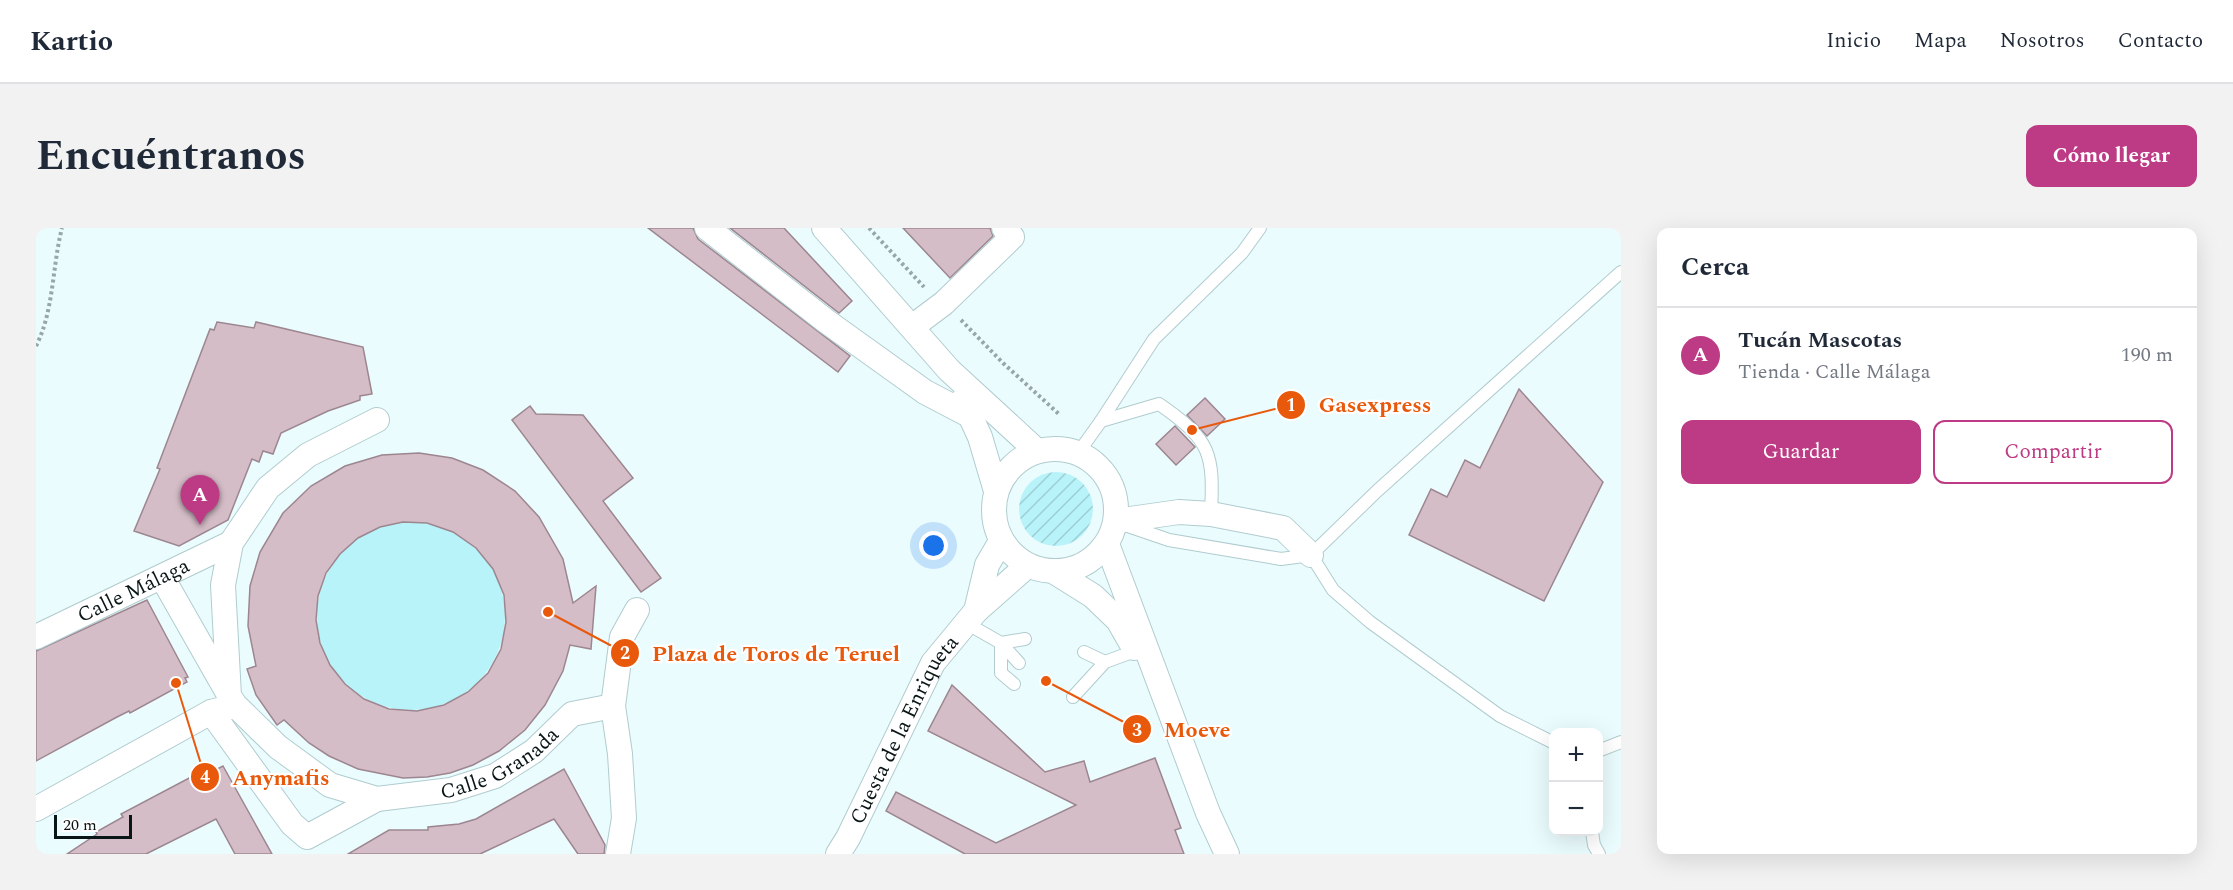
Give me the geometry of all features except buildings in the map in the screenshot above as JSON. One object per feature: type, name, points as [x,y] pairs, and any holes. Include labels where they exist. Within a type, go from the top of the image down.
[{"type":"street","points":[[706,228],[826,321],[925,392],[969,415]]},
{"type":"street","points":[[824,228],[949,370],[1037,451]]},
{"type":"street","points":[[912,327],[944,303],[1012,237],[1004,228]]},
{"type":"street","points":[[949,370],[980,437],[996,491]]},
{"type":"street","name":"Calle Málaga","points":[[232,700],[224,585],[231,543],[268,488],[308,455],[377,420]]},
{"type":"street","points":[[1053,572],[1074,569],[1092,559],[1107,544],[1116,521],[1116,501],[1110,481],[1096,464],[1078,453],[1058,448],[1037,451],[1019,459],[1005,473],[996,491],[993,508],[995,525],[1001,541],[1027,566],[1053,572],[1093,596],[1118,620],[1167,704]]},
{"type":"street","points":[[1116,521],[1179,512],[1211,514],[1284,528],[1311,555]]},
{"type":"street","name":"Cuesta de la Enriqueta","points":[[971,617],[987,565],[1001,541]]},
{"type":"street","name":"Calle Málaga","points":[[36,637],[231,543]]},
{"type":"street","points":[[1107,544],[1208,813],[1227,854]]},
{"type":"street","name":"Cuesta de la Enriqueta","points":[[838,854],[848,838],[933,663],[971,617],[1027,566]]},
{"type":"street","name":"Calle Granada","points":[[162,577],[232,700],[278,747],[330,785],[377,799]]},
{"type":"street","points":[[618,854],[624,818],[620,754],[613,706],[622,637],[637,610]]},
{"type":"street","points":[[36,809],[232,700]]},
{"type":"street","name":"Calle Granada","points":[[211,712],[292,824],[308,837],[377,799],[451,790],[495,776],[534,751],[572,714],[613,706]]},
{"type":"lane","points":[[1078,453],[1154,339],[1242,253],[1260,228]]},
{"type":"lane","points":[[1116,521],[1169,540],[1281,559],[1311,555],[1386,484],[1621,272]]},
{"type":"lane","points":[[1101,421],[1159,404],[1182,420],[1202,440],[1213,469],[1211,514]]},
{"type":"lane","points":[[1311,555],[1333,590],[1370,622],[1500,716],[1549,740]]},
{"type":"lane","points":[[971,617],[1001,643],[1019,663]]},
{"type":"lane","points":[[1001,643],[1025,639]]},
{"type":"lane","points":[[1001,643],[1001,673],[1014,684]]},
{"type":"lane","points":[[1078,677],[1106,662],[1136,651]]},
{"type":"lane","points":[[1084,652],[1106,662]]},
{"type":"lane","points":[[1073,698],[1106,662]]},
{"type":"lane","points":[[1603,749],[1621,742]]},
{"type":"lane","points":[[1593,836],[1599,854]]},
{"type":"path","points":[[36,346],[45,328],[62,228]]},
{"type":"path","points":[[869,228],[929,292],[944,303],[1003,363],[1060,415]]},
{"type":"shaded area","points":[[1049,472],[1063,472],[1077,478],[1087,488],[1093,502],[1093,516],[1087,530],[1077,540],[1063,546],[1049,546],[1035,540],[1025,530],[1019,516],[1019,502],[1025,488],[1035,478]]},
{"type":"shaded area","points":[[402,522],[420,522],[447,529],[478,549],[498,580],[505,616],[498,652],[478,683],[447,703],[420,710],[402,710],[367,699],[351,689],[338,676],[321,643],[317,625],[317,607],[328,572],[338,556],[351,543],[384,526]]},
{"type":"place","name":"Gasexpress","points":[[1192,430]]},
{"type":"place","name":"Tucán Mascotas","points":[[200,525]]},
{"type":"place","name":"Plaza de Toros de Teruel","points":[[548,612]]},
{"type":"place","name":"Moeve","points":[[1046,681]]},
{"type":"place","name":"Anymafis","points":[[176,683]]}]
